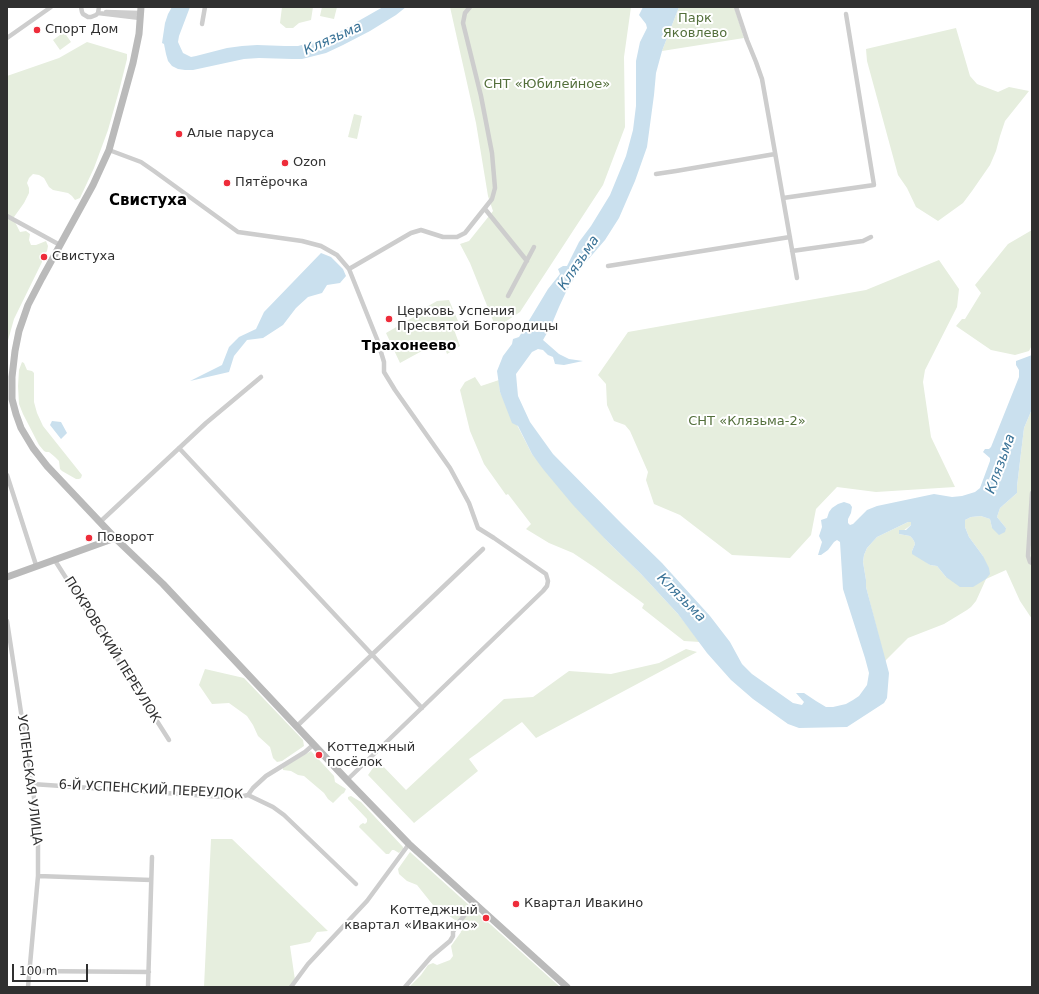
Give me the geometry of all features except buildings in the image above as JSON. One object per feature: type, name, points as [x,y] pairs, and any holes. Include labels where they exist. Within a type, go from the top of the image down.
[{"type":"main road","points":[[140,13],[139,34],[133,63],[108,150],[93,185],[28,305],[19,331],[12,377],[12,399],[21,428],[33,448],[47,466],[115,538],[162,584],[313,745],[409,844],[567,987]]},
{"type":"main road","points":[[7,577],[115,538]]},
{"type":"street","points":[[7,38],[51,7]]},
{"type":"street","points":[[81,7],[83,14],[88,17],[93,17],[99,10],[140,13]]},
{"type":"street","points":[[202,24],[205,7]]},
{"type":"street","points":[[349,269],[411,233],[421,230],[443,237],[457,237],[465,233],[492,199],[496,188],[492,153],[481,96],[463,23],[464,13],[470,7]]},
{"type":"street","points":[[736,7],[762,79],[797,278]]},
{"type":"street","points":[[783,198],[874,185],[846,14]]},
{"type":"street","points":[[108,150],[141,162],[238,232],[302,241],[320,246],[337,255],[349,269],[377,340],[384,362],[384,372],[450,468],[469,503],[478,528],[546,574],[548,582],[543,591],[347,780]]},
{"type":"street","points":[[656,174],[776,154]]},
{"type":"street","points":[[485,209],[527,261]]},
{"type":"street","points":[[7,216],[60,245]]},
{"type":"street","points":[[608,266],[790,237]]},
{"type":"street","points":[[792,251],[863,241],[871,237]]},
{"type":"street","points":[[508,296],[534,247]]},
{"type":"street","points":[[100,522],[179,448],[261,377]]},
{"type":"street","points":[[179,448],[422,708]]},
{"type":"street","points":[[7,475],[36,566]]},
{"type":"street","points":[[1032,493],[1028,556],[1030,562],[1032,563]]},
{"type":"street","points":[[296,727],[483,549]]},
{"type":"street","name":"ПОКРОВСКИЙ ПЕРЕУЛОК","points":[[54,559],[169,740]]},
{"type":"street","name":"УСПЕНСКАЯ УЛИЦА","points":[[7,621],[32,784],[38,837],[38,876],[28,987]]},
{"type":"street","points":[[248,795],[266,776],[313,745]]},
{"type":"street","name":"6-Й УСПЕНСКИЙ ПЕРЕУЛОК","points":[[32,784],[224,797],[239,797],[248,795],[284,815],[356,884]]},
{"type":"street","points":[[291,987],[308,964],[367,901],[409,844]]},
{"type":"street","points":[[148,987],[152,857]]},
{"type":"street","points":[[38,876],[151,880]]},
{"type":"street","points":[[405,987],[431,957],[450,941],[456,926],[474,903]]},
{"type":"street","points":[[30,971],[149,972]]},
{"type":"green space","points":[[282,7],[313,7],[311,20],[299,23],[293,28],[286,28],[280,23]]},
{"type":"green space","points":[[322,7],[337,7],[334,19],[320,16]]},
{"type":"green space","name":"СНТ «Юбилейное»","points":[[450,7],[631,7],[624,57],[625,127],[603,185],[520,312],[496,328],[470,263],[460,244],[469,241],[493,211],[488,196],[476,123]]},
{"type":"green space","name":"Парк Яковлево","points":[[679,7],[734,7],[744,38],[662,51]]},
{"type":"green space","points":[[956,28],[970,76],[977,84],[998,92],[1009,87],[1029,91],[1005,121],[990,165],[972,191],[963,203],[938,221],[916,207],[907,188],[898,175],[867,61],[866,49]]},
{"type":"green space","points":[[64,32],[71,42],[60,50],[53,40]]},
{"type":"green space","points":[[87,42],[127,54],[119,91],[108,130],[94,168],[80,198],[75,200],[68,193],[53,190],[49,187],[44,178],[39,175],[33,174],[29,178],[27,183],[29,193],[14,217],[15,222],[20,232],[26,231],[30,234],[29,240],[31,245],[36,245],[46,241],[48,246],[42,262],[14,319],[7,344],[7,76],[59,58]]},
{"type":"green space","points":[[354,114],[362,116],[357,139],[348,137]]},
{"type":"green space","points":[[1032,230],[1032,345],[1029,351],[1015,355],[991,350],[956,326],[962,319],[965,319],[981,293],[975,285],[1008,244]]},
{"type":"green space","name":"СНТ «Клязьма-2»","points":[[939,260],[959,289],[957,307],[925,370],[923,382],[931,437],[955,487],[876,492],[837,487],[816,509],[811,535],[790,558],[732,555],[680,515],[654,504],[646,480],[648,472],[630,431],[625,425],[614,421],[607,405],[606,384],[598,375],[628,332],[866,290]]},
{"type":"green space","points":[[449,300],[458,321],[452,324],[460,346],[447,354],[442,340],[400,363],[386,333],[424,311],[423,309],[437,301]]},
{"type":"green space","points":[[22,362],[27,370],[34,373],[34,402],[43,426],[82,475],[79,479],[76,479],[62,471],[60,469],[59,461],[49,452],[44,451],[39,445],[23,414],[19,404],[18,386],[19,370]]},
{"type":"green space","points":[[475,377],[481,386],[499,380],[500,392],[532,454],[608,542],[641,574],[678,614],[700,642],[684,641],[642,608],[644,604],[594,567],[573,553],[549,543],[526,529],[531,524],[508,494],[506,495],[484,464],[470,431],[460,390],[465,382]]},
{"type":"green space","points":[[1032,409],[1032,619],[1020,601],[1006,570],[986,579],[976,601],[971,607],[944,624],[908,638],[885,661],[866,587],[863,562],[867,548],[877,537],[908,522],[912,522],[911,525],[899,534],[910,536],[915,544],[912,551],[930,565],[937,566],[946,577],[983,556],[969,537],[965,527],[965,520],[971,517],[981,516],[990,519],[992,528],[1006,528],[997,517],[1000,508],[1017,493],[1024,428]]},
{"type":"green space","points":[[686,649],[697,652],[536,738],[522,722],[469,759],[478,771],[414,823],[368,775],[378,761],[406,790],[504,699],[533,697],[569,671],[611,674],[659,663]]},
{"type":"green space","points":[[205,669],[244,678],[303,740],[304,746],[282,761],[277,762],[273,758],[270,747],[258,736],[247,716],[229,703],[212,704],[199,685]]},
{"type":"green space","points":[[311,751],[334,776],[335,782],[346,789],[344,793],[333,803],[304,776],[298,775],[291,771],[283,770],[283,767]]},
{"type":"green space","points":[[351,796],[361,802],[403,847],[399,853],[392,850],[389,854],[386,854],[359,827],[363,823],[365,824],[367,822],[367,819],[348,799],[348,797]]},
{"type":"green space","points":[[211,839],[232,839],[328,931],[317,932],[310,942],[290,946],[295,980],[290,987],[204,987]]},
{"type":"green space","points":[[410,852],[560,987],[410,987],[428,965],[433,963],[437,965],[450,960],[453,956],[451,946],[461,932],[458,922],[433,905],[417,885],[407,881],[399,874],[398,869]]},
{"type":"water","name":"Клязьма","points":[[172,7],[190,7],[178,42],[183,53],[191,57],[227,48],[242,46],[298,46],[339,32],[383,7],[406,7],[370,31],[326,53],[302,59],[244,59],[193,70],[185,70],[172,66],[168,61],[164,44],[162,43],[165,23]]},
{"type":"water","name":"Клязьма","points":[[643,7],[679,7],[662,51],[656,73],[647,147],[635,181],[619,218],[605,240],[580,269],[566,292],[543,340],[559,354],[569,359],[583,361],[564,365],[555,364],[553,357],[548,355],[543,350],[538,349],[532,352],[516,374],[518,396],[530,422],[553,454],[662,563],[710,616],[730,642],[742,664],[752,674],[793,703],[802,705],[804,702],[796,693],[804,693],[826,707],[846,704],[859,696],[867,685],[869,673],[843,589],[840,542],[837,540],[828,550],[821,555],[818,555],[822,542],[819,536],[822,527],[821,520],[827,518],[832,508],[844,502],[850,504],[852,507],[848,519],[848,523],[850,525],[853,524],[867,510],[877,506],[934,494],[952,497],[975,492],[980,488],[990,461],[990,458],[983,452],[985,449],[989,449],[991,447],[1019,377],[1019,370],[1016,365],[1016,361],[1032,355],[1032,409],[1024,428],[1017,493],[1000,508],[997,517],[1006,528],[1005,532],[999,535],[992,528],[990,519],[981,516],[971,517],[965,520],[965,527],[969,537],[983,556],[989,568],[990,574],[986,579],[973,587],[960,587],[946,577],[937,566],[930,565],[912,554],[915,544],[914,541],[910,536],[899,534],[899,530],[906,530],[911,525],[911,522],[908,522],[877,537],[867,548],[863,562],[866,587],[889,673],[887,698],[884,703],[847,727],[799,728],[788,724],[753,699],[731,680],[707,653],[678,614],[573,505],[543,469],[532,454],[518,426],[512,423],[500,392],[497,371],[503,356],[512,344],[513,339],[519,337],[548,289],[560,274],[558,269],[563,266],[567,266],[579,242],[591,226],[610,195],[626,156],[633,130],[636,106],[636,61],[640,42],[647,28],[646,24],[639,15]]},
{"type":"water","points":[[321,253],[331,257],[343,269],[346,276],[340,283],[327,285],[322,293],[308,297],[296,308],[283,325],[263,338],[247,340],[234,356],[229,372],[190,381],[222,365],[229,347],[239,337],[256,329],[264,312]]},
{"type":"water","points":[[52,421],[61,422],[67,433],[61,439],[50,425]]},
{"type":"place","name":"Спорт Дом","points":[[37,30]]},
{"type":"place","name":"Алые паруса","points":[[179,134]]},
{"type":"place","name":"Ozon","points":[[285,163]]},
{"type":"place","name":"Пятёрочка","points":[[227,183]]},
{"type":"place","name":"Свистуха","points":[[44,257]]},
{"type":"place","name":"Церковь Успения Пресвятой Богородицы","points":[[389,319]]},
{"type":"place","name":"Поворот","points":[[89,538]]},
{"type":"place","name":"Коттеджный посёлок","points":[[319,755]]},
{"type":"place","name":"Квартал Ивакино","points":[[516,904]]},
{"type":"place","name":"Коттеджный квартал «Ивакино»","points":[[486,918]]},
{"type":"district","name":"Свистуха","points":[[148,201]]},
{"type":"district","name":"Трахонеево","points":[[409,346]]}]
